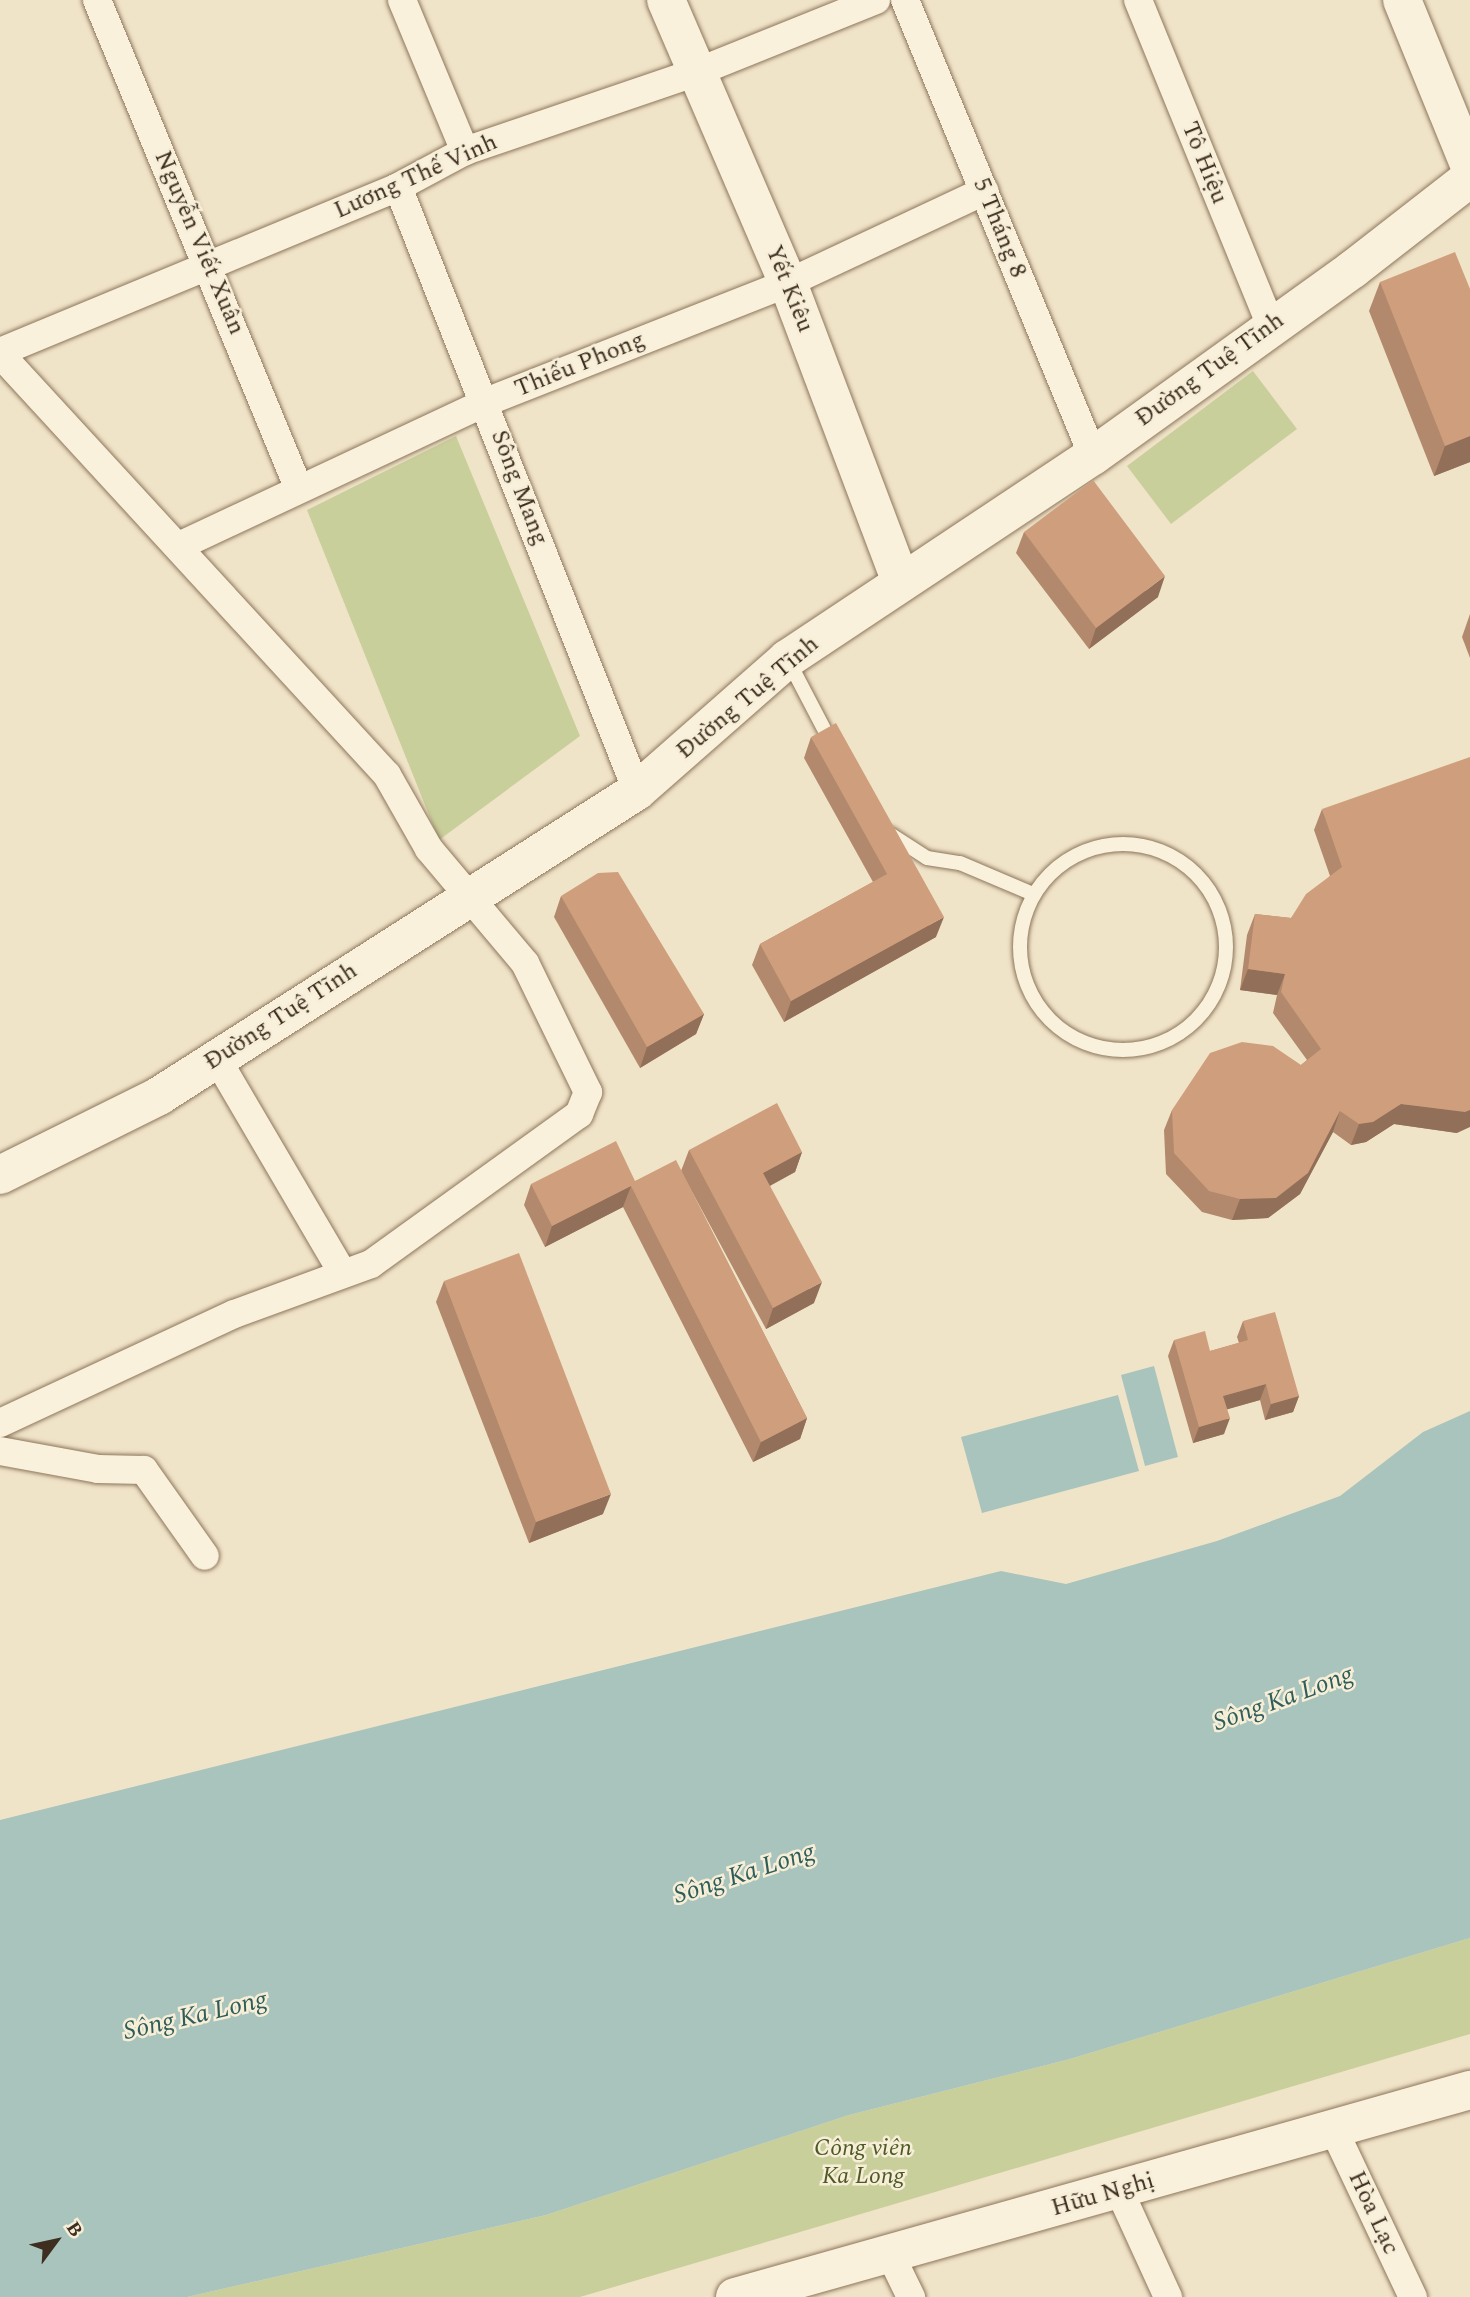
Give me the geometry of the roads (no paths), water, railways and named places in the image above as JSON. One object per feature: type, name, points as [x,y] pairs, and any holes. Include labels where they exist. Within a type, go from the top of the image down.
[{"type":"street","name":"Nguyễn Viết Xuân","points":[[97,0],[210,265],[298,487]]},
{"type":"street","points":[[402,0],[465,151]]},
{"type":"street","name":"Yết Kiêu","points":[[666,0],[788,283],[901,582]]},
{"type":"street","name":"Lương Thế Vinh","points":[[0,353],[398,187],[465,151],[697,72],[876,0]]},
{"type":"street","name":"5 Tháng 8","points":[[905,0],[1093,456]]},
{"type":"street","name":"Tô Hiệu","points":[[1138,0],[1271,326]]},
{"type":"street","points":[[1402,0],[1470,167]]},
{"type":"street","name":"Đường Tuệ Tĩnh","points":[[0,1175],[159,1096],[638,791],[787,659],[1093,456],[1470,178]]},
{"type":"street","name":"Sông Mang","points":[[398,187],[486,402],[638,791]]},
{"type":"street","name":"Thiếu Phong","points":[[179,545],[298,487],[486,402],[788,283],[984,191]]},
{"type":"street","points":[[0,353],[179,545],[387,775],[429,849],[467,899],[526,964],[588,1092],[579,1114],[371,1264],[234,1314],[0,1423]]},
{"type":"street","points":[[217,1059],[343,1274]]},
{"type":"street","points":[[0,1451],[98,1469],[144,1470],[205,1556]]},
{"type":"street","name":"Hữu Nghị","points":[[735,2297],[891,2256],[1470,2090]]},
{"type":"street","name":"Hòa Lạc","points":[[1333,2128],[1413,2297]]},
{"type":"street","points":[[1119,2190],[1168,2297]]},
{"type":"street","points":[[891,2256],[911,2297]]},
{"type":"lane","points":[[787,659],[837,754]]},
{"type":"lane","points":[[879,822],[896,842],[927,858],[960,863],[1033,894]]},
{"type":"lane","points":[[1115,843],[1148,846],[1178,859],[1203,882],[1220,910],[1226,943],[1222,976],[1208,1006],[1186,1029],[1148,1046],[1127,1051],[1096,1047],[1067,1034],[1043,1013],[1026,986],[1019,955],[1021,923],[1033,894],[1054,868],[1083,850],[1115,843]]},
{"type":"water","points":[[1154,1366],[1178,1457],[1145,1466],[1121,1375]]},
{"type":"water","points":[[1118,1395],[1139,1471],[982,1513],[961,1437]]},
{"type":"water","name":"Sông Ka Long","points":[[1470,1411],[1470,1938],[1070,2059],[849,2115],[546,2215],[187,2297],[0,2297],[0,1820],[1001,1571],[1066,1584],[1217,1541],[1340,1496],[1423,1432]]},
{"type":"park label","name":"Công viên Ka Long","points":[[863,2163]]}]
